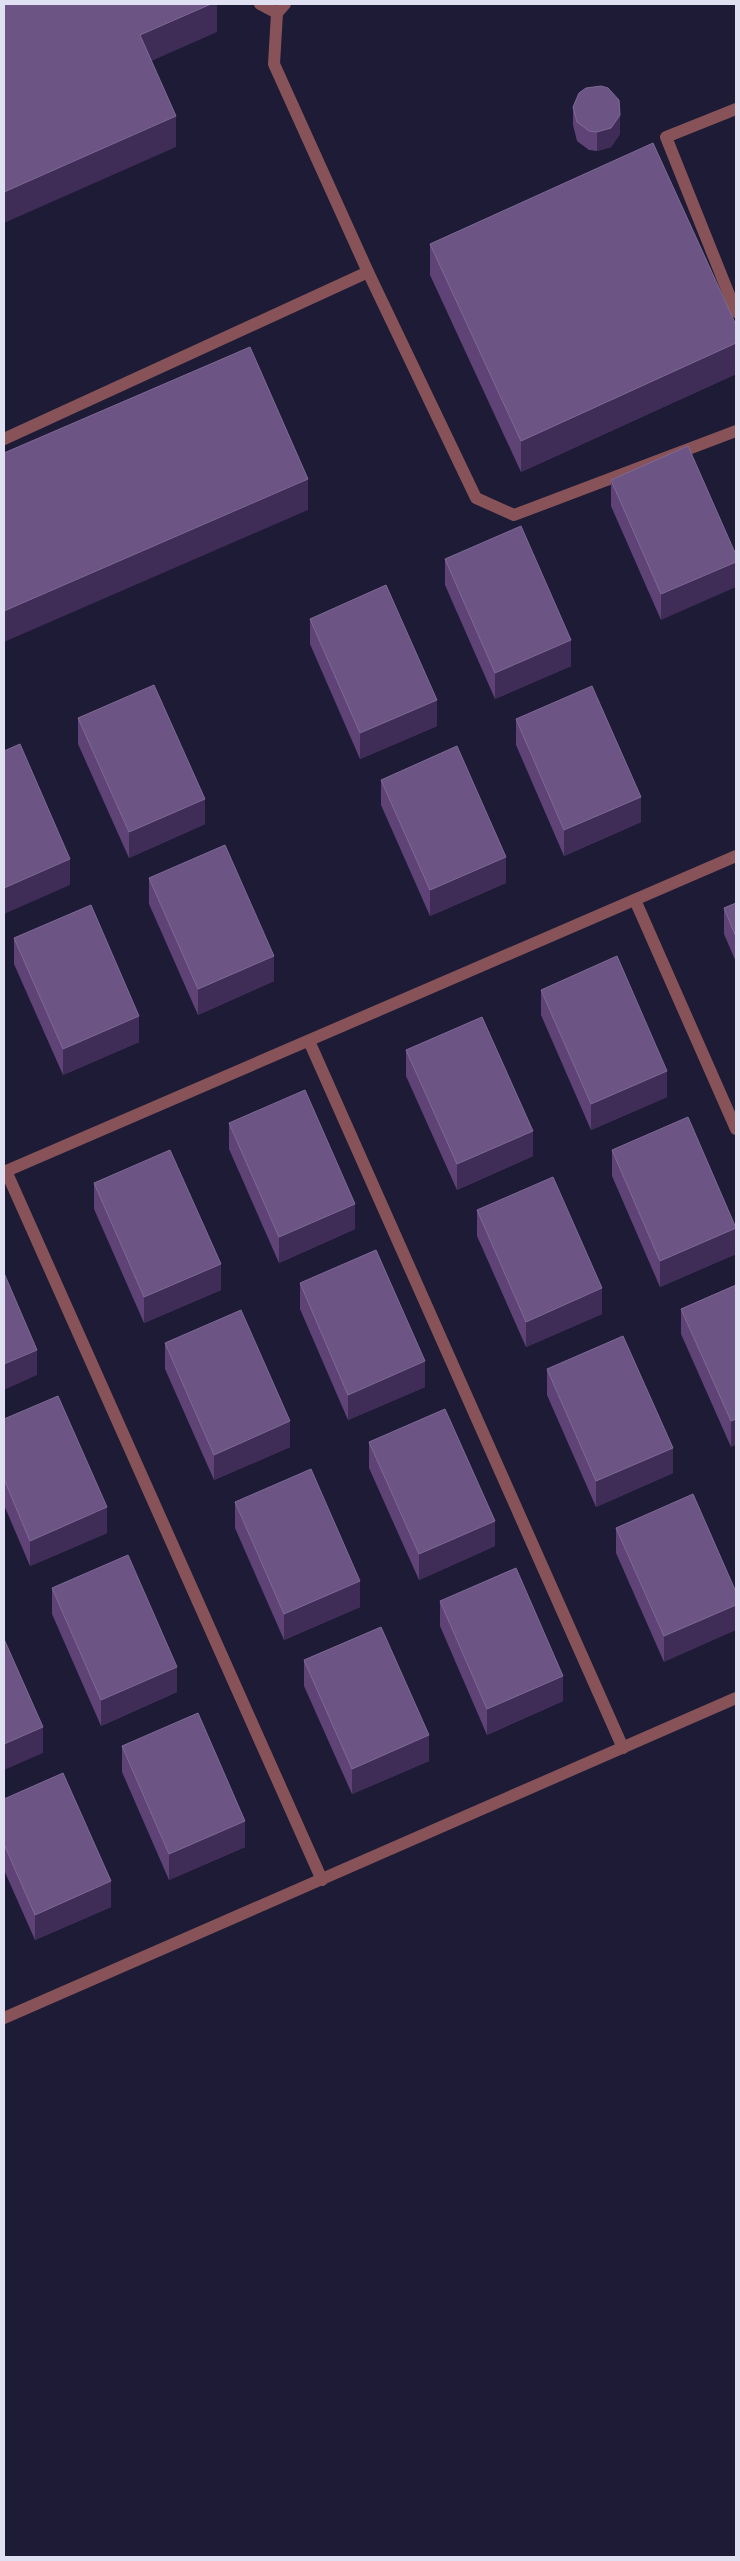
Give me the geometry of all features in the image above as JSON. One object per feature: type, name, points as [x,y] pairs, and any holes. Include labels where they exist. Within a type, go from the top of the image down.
[{"type":"street","points":[[260,4],[281,8],[274,64],[368,272],[476,498],[514,515],[736,431]]},
{"type":"street","points":[[736,109],[666,137],[736,312]]},
{"type":"street","points":[[4,439],[368,272]]},
{"type":"street","points":[[322,1880],[5,1172],[736,856]]},
{"type":"street","points":[[635,900],[736,1129]]},
{"type":"street","points":[[309,1041],[624,1748]]},
{"type":"street","points":[[4,2018],[736,1698]]},
{"type":"building","points":[[4,4],[211,4],[140,35],[176,116],[4,192]]},
{"type":"building","points":[[601,86],[608,88],[619,100],[620,115],[611,128],[597,132],[589,131],[577,122],[573,107],[579,93],[586,88]]},
{"type":"building","points":[[653,143],[736,325],[736,343],[521,441],[430,244]]},
{"type":"building","points":[[250,347],[308,479],[4,611],[4,453]]},
{"type":"building","points":[[688,446],[736,555],[736,562],[661,594],[611,480]]},
{"type":"building","points":[[521,526],[571,640],[495,673],[445,559]]},
{"type":"building","points":[[386,585],[437,700],[360,733],[310,619]]},
{"type":"building","points":[[154,685],[205,799],[129,832],[78,718]]},
{"type":"building","points":[[592,686],[641,797],[564,830],[516,719]]},
{"type":"building","points":[[20,744],[70,859],[4,888],[4,751]]},
{"type":"building","points":[[457,746],[506,857],[430,890],[381,780]]},
{"type":"building","points":[[225,845],[274,956],[198,989],[149,878]]},
{"type":"building","points":[[736,903],[736,937],[724,908]]},
{"type":"building","points":[[91,905],[139,1016],[63,1049],[14,938]]},
{"type":"building","points":[[617,956],[667,1071],[591,1104],[541,990]]},
{"type":"building","points":[[482,1017],[533,1131],[457,1164],[406,1050]]},
{"type":"building","points":[[305,1090],[355,1204],[279,1237],[229,1123]]},
{"type":"building","points":[[688,1117],[736,1228],[660,1261],[612,1150]]},
{"type":"building","points":[[170,1150],[221,1264],[144,1297],[94,1183]]},
{"type":"building","points":[[553,1177],[602,1288],[526,1322],[477,1210]]},
{"type":"building","points":[[376,1250],[425,1361],[348,1395],[300,1283]]},
{"type":"building","points":[[4,1273],[37,1350],[4,1364]]},
{"type":"building","points":[[736,1285],[736,1419],[731,1421],[681,1309]]},
{"type":"building","points":[[241,1310],[290,1421],[214,1455],[165,1343]]},
{"type":"building","points":[[623,1336],[673,1448],[596,1481],[547,1369]]},
{"type":"building","points":[[58,1396],[107,1507],[30,1541],[4,1479],[4,1419]]},
{"type":"building","points":[[445,1409],[495,1521],[419,1554],[369,1442]]},
{"type":"building","points":[[311,1469],[360,1581],[284,1614],[235,1502]]},
{"type":"building","points":[[693,1494],[736,1592],[736,1605],[664,1636],[616,1528]]},
{"type":"building","points":[[128,1555],[177,1667],[101,1700],[52,1588]]},
{"type":"building","points":[[516,1568],[563,1676],[487,1709],[440,1601]]},
{"type":"building","points":[[381,1627],[429,1735],[352,1769],[304,1660]]},
{"type":"building","points":[[4,1639],[43,1727],[4,1744]]},
{"type":"building","points":[[198,1713],[245,1821],[169,1854],[122,1746]]},
{"type":"building","points":[[63,1773],[111,1881],[35,1915],[4,1844],[4,1799]]}]
